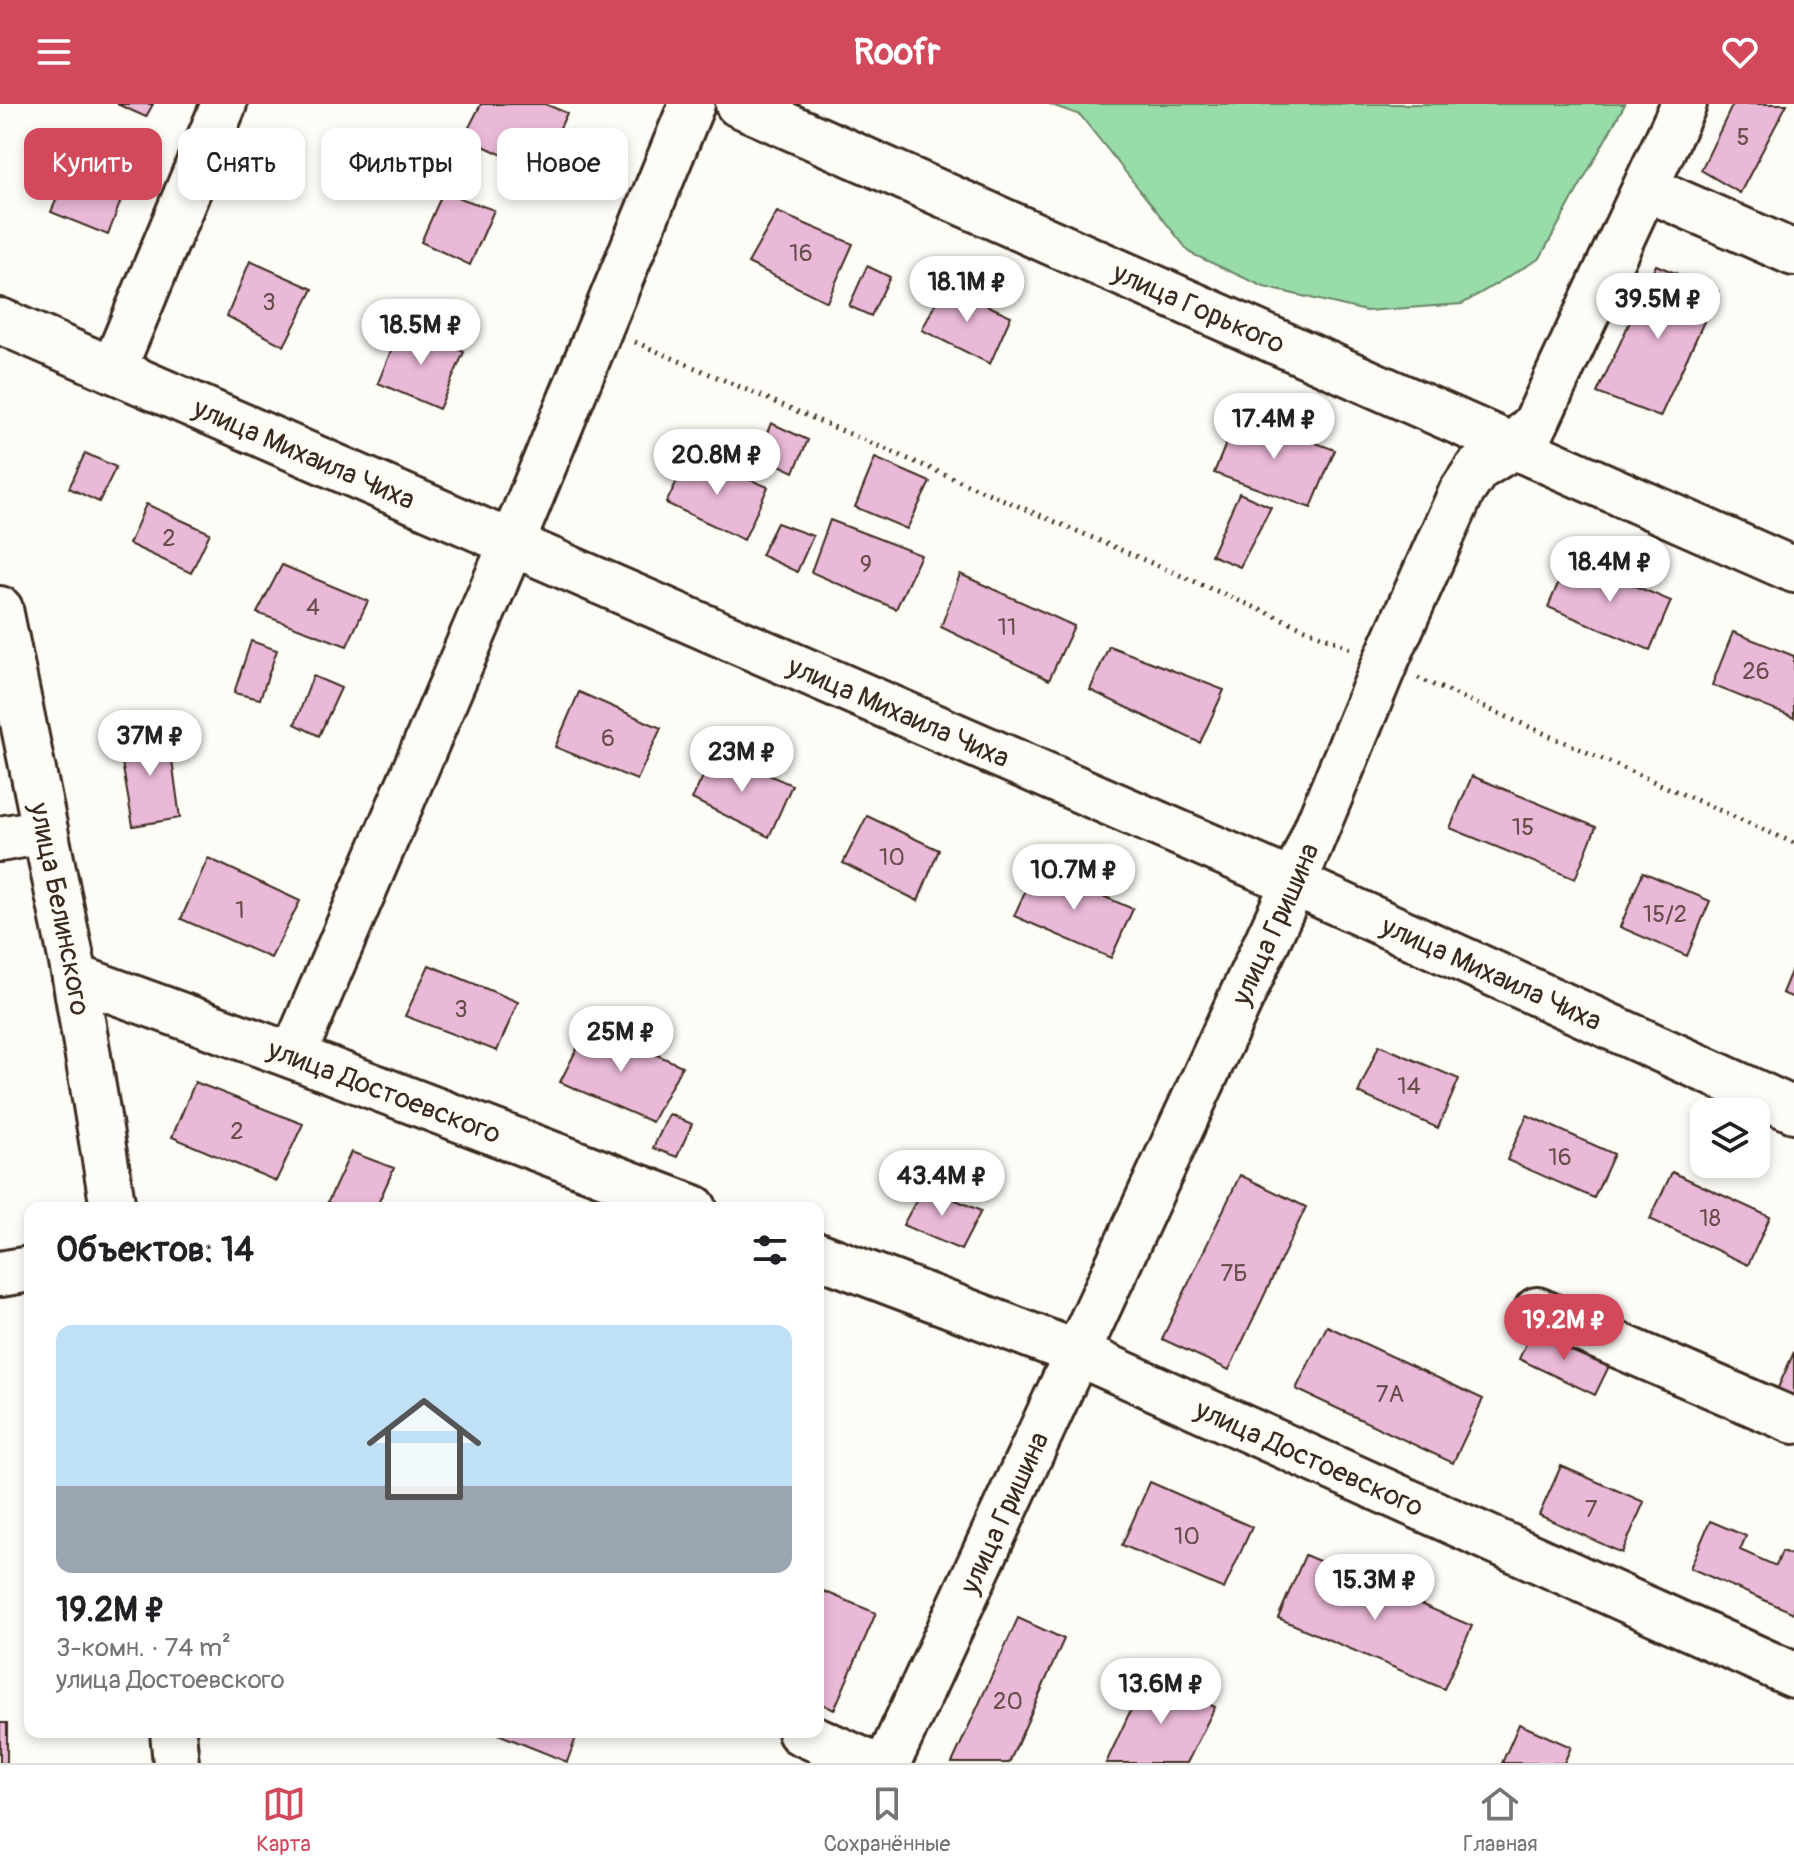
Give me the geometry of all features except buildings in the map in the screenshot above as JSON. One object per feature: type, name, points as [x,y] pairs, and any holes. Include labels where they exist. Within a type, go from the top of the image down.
[{"type":"street","points":[[113,370],[224,104]]},
{"type":"street","points":[[293,1056],[512,543],[692,104]]},
{"type":"street","name":"улица Горького","points":[[738,104],[1794,570]]},
{"type":"street","name":"улица Гришина","points":[[888,1763],[1294,883],[1385,663],[1461,493],[1477,469],[1512,447],[1536,423],[1684,104]]},
{"type":"street","points":[[1646,188],[1794,253]]},
{"type":"street","name":"улица Михаила Чиха","points":[[0,321],[1294,883],[1794,1110]]},
{"type":"street","name":"улица Белинского","points":[[0,609],[75,977],[112,1202]]},
{"type":"street","points":[[0,839],[45,831]]},
{"type":"street","name":"улица Достоевского","points":[[75,977],[678,1202]]},
{"type":"street","name":"улица Достоевского","points":[[824,1257],[1077,1353],[1794,1675]]},
{"type":"street","points":[[0,1274],[24,1270]]},
{"type":"street","points":[[1537,1310],[1794,1421]]},
{"type":"street","points":[[174,1738],[176,1763]]},
{"type":"street","points":[[813,1738],[869,1763]]},
{"type":"path","points":[[601,328],[1385,663],[1794,843]]},
{"type":"green space","points":[[1049,104],[1625,104],[1540,258],[1462,304],[1366,311],[1264,287],[1190,253],[1080,115]]}]
